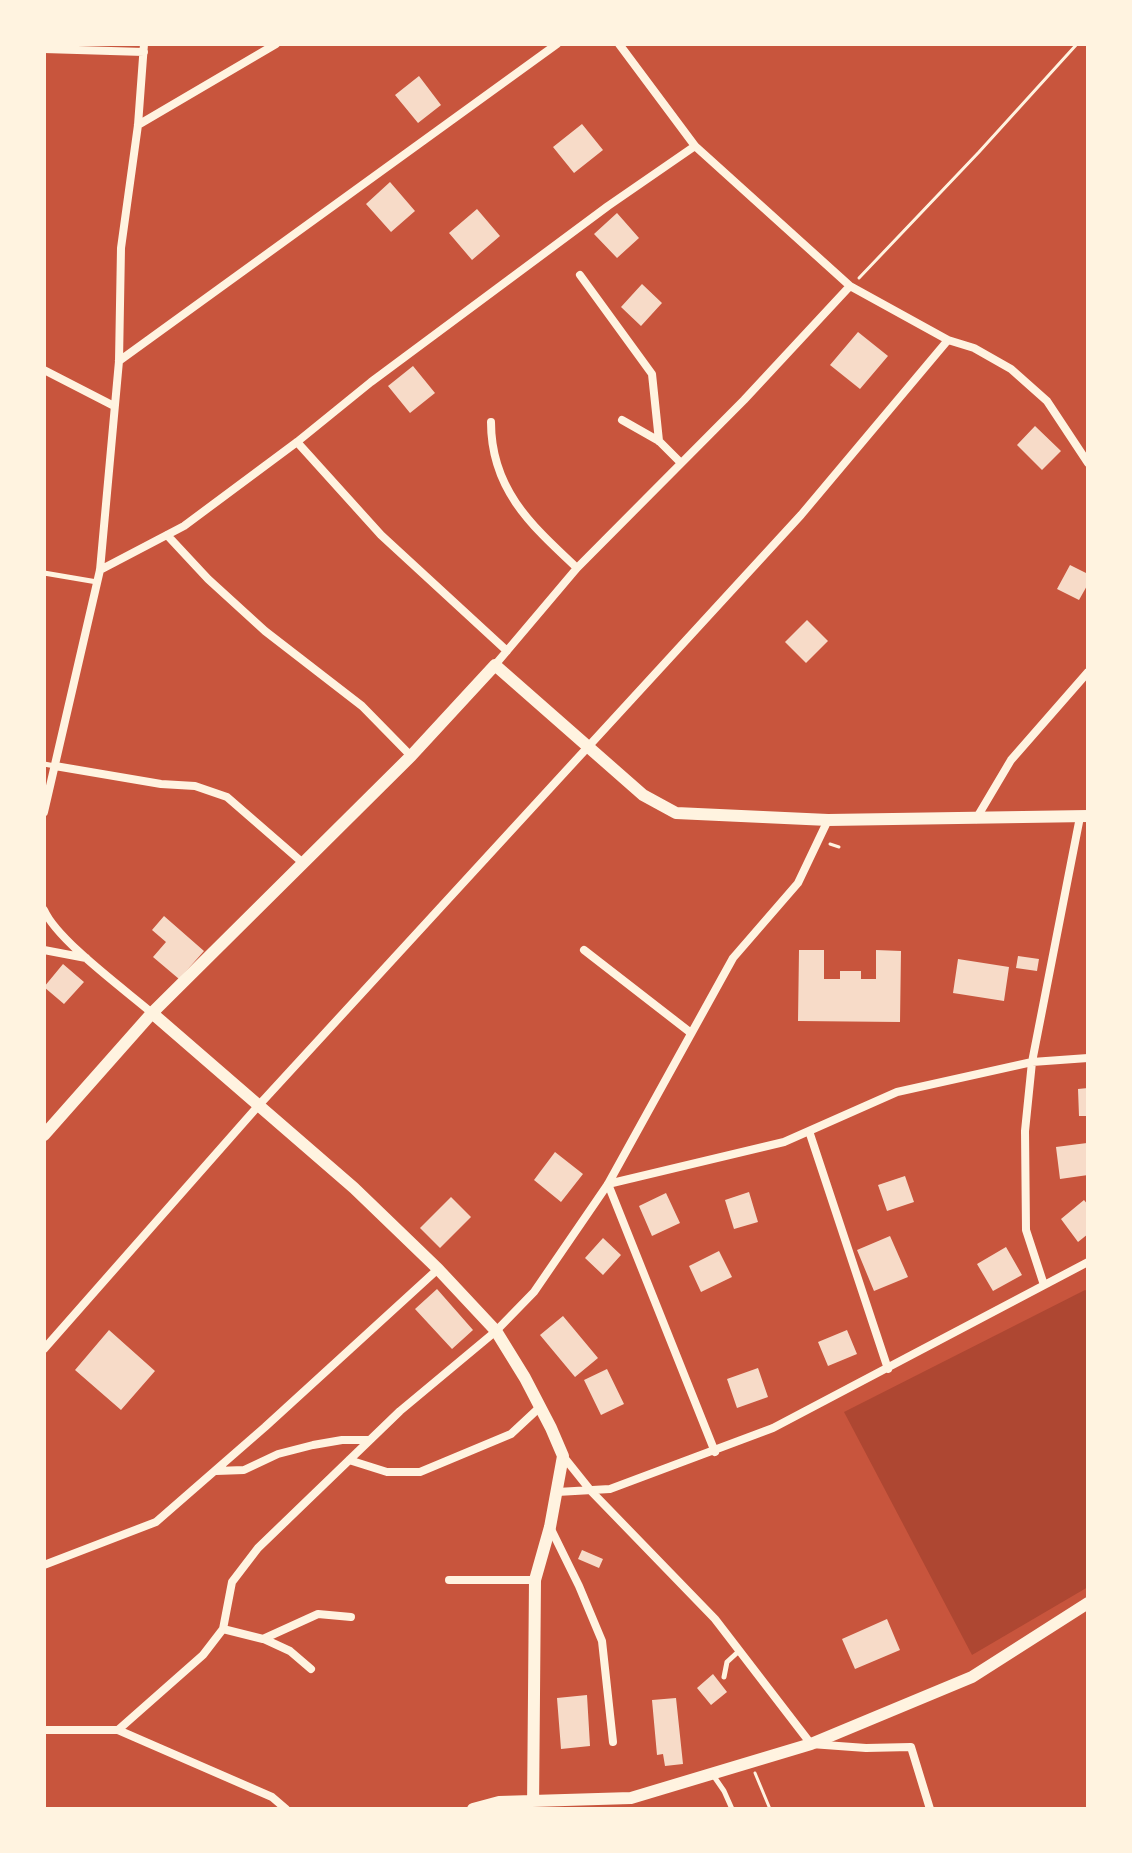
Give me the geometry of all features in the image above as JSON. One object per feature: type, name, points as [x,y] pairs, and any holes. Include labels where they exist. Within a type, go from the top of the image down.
[{"type":"street","points":[[138,125],[276,44]]},
{"type":"street","points":[[119,361],[557,44]]},
{"type":"street","points":[[619,44],[695,146],[850,286],[948,340],[974,348],[1011,369],[1047,401],[1088,463]]},
{"type":"street","points":[[44,49],[144,48],[138,125],[121,248],[119,361],[100,570],[44,812]]},
{"type":"street","points":[[100,570],[184,526],[371,382],[608,206],[695,146]]},
{"type":"street","points":[[580,275],[652,374],[659,441]]},
{"type":"street","points":[[44,1135],[152,1013],[411,756],[495,665],[577,568],[850,286]]},
{"type":"street","points":[[44,1349],[259,1105],[801,515],[948,340]]},
{"type":"street","points":[[44,370],[114,406]]},
{"type":"street","points":[[622,420],[659,441],[681,463]]},
{"type":"street","points":[[491,422],[493,458],[508,491],[540,533],[577,568]]},
{"type":"street","points":[[297,442],[381,535],[507,651]]},
{"type":"street","points":[[167,535],[208,579],[265,631],[362,706],[411,756]]},
{"type":"street","points":[[495,665],[643,795],[676,813],[828,820],[1084,816],[1032,1062],[1025,1131],[1026,1230],[1044,1285]]},
{"type":"street","points":[[976,819],[1011,760],[1088,672]]},
{"type":"street","points":[[55,766],[161,784],[195,786],[227,797],[303,863]]},
{"type":"street","points":[[118,1730],[203,1655],[223,1629],[232,1582],[258,1548],[400,1411],[496,1331],[534,1292],[608,1184],[733,958],[798,883],[828,820]]},
{"type":"street","points":[[44,910],[48,920],[88,959],[354,1188],[438,1269],[496,1331],[540,1407],[563,1456],[591,1491],[715,1619],[811,1744],[911,1747],[930,1809]]},
{"type":"street","points":[[44,950],[88,959]]},
{"type":"street","points":[[584,950],[691,1033]]},
{"type":"street","points":[[608,1184],[784,1142],[897,1092],[1032,1062],[1088,1058]]},
{"type":"street","points":[[809,1131],[888,1369]]},
{"type":"street","points":[[608,1184],[715,1452]]},
{"type":"street","points":[[557,1492],[610,1489],[773,1428],[1044,1285],[1086,1266]]},
{"type":"street","points":[[44,1565],[156,1522],[438,1269]]},
{"type":"street","points":[[44,1331],[52,1338]]},
{"type":"street","points":[[349,1460],[387,1472],[420,1472],[511,1434],[540,1407]]},
{"type":"street","points":[[216,1471],[244,1470],[278,1454],[313,1445],[342,1440],[369,1440]]},
{"type":"street","points":[[533,1806],[535,1580],[550,1527],[563,1456]]},
{"type":"street","points":[[550,1527],[602,1641],[613,1742]]},
{"type":"street","points":[[449,1580],[535,1580]]},
{"type":"street","points":[[473,1809],[499,1802],[533,1806],[631,1798],[811,1744],[972,1677],[1088,1603]]},
{"type":"street","points":[[263,1639],[318,1614],[351,1617]]},
{"type":"street","points":[[223,1629],[263,1639],[290,1651],[311,1669]]},
{"type":"street","points":[[44,1730],[118,1730],[272,1797],[286,1809]]},
{"type":"lane","points":[[44,573],[97,582]]},
{"type":"lane","points":[[44,764],[55,766]]},
{"type":"lane","points":[[724,1677],[727,1662],[740,1650]]},
{"type":"lane","points":[[712,1774],[732,1809]]},
{"type":"path","points":[[850,286],[979,152],[1077,44]]},
{"type":"path","points":[[751,1762],[770,1809]]},
{"type":"shaded area","points":[[1085,1290],[1088,1292],[1088,1587],[972,1655],[844,1412]]},
{"type":"building","points":[[419,76],[441,105],[418,123],[395,95]]},
{"type":"building","points":[[582,124],[603,150],[574,173],[553,147]]},
{"type":"building","points":[[390,182],[415,211],[391,232],[366,204]]},
{"type":"building","points":[[477,209],[500,236],[472,260],[449,233]]},
{"type":"building","points":[[617,213],[639,238],[617,258],[594,234]]},
{"type":"building","points":[[642,284],[662,303],[641,326],[621,307]]},
{"type":"building","points":[[858,332],[888,356],[860,389],[830,365]]},
{"type":"building","points":[[413,366],[435,393],[410,413],[388,386]]},
{"type":"building","points":[[1035,426],[1061,451],[1042,470],[1017,445]]},
{"type":"building","points":[[1070,565],[1088,574],[1088,584],[1079,600],[1057,589]]},
{"type":"building","points":[[807,620],[828,641],[806,663],[785,642]]},
{"type":"building","points":[[164,916],[204,951],[179,979],[153,957],[166,942],[152,930]]},
{"type":"building","points":[[799,950],[824,950],[824,979],[840,979],[840,971],[861,971],[861,979],[876,979],[876,950],[901,951],[900,1022],[798,1021]]},
{"type":"building","points":[[1018,956],[1039,959],[1037,971],[1016,968]]},
{"type":"building","points":[[958,959],[1009,967],[1004,1001],[953,993]]},
{"type":"building","points":[[63,964],[84,982],[64,1004],[44,987]]},
{"type":"building","points":[[1088,1088],[1088,1116],[1079,1116],[1078,1089]]},
{"type":"building","points":[[1087,1143],[1088,1175],[1060,1179],[1056,1147]]},
{"type":"building","points":[[555,1152],[583,1174],[561,1202],[534,1180]]},
{"type":"building","points":[[905,1176],[914,1202],[887,1211],[878,1185]]},
{"type":"building","points":[[749,1192],[758,1222],[734,1229],[725,1200]]},
{"type":"building","points":[[666,1193],[680,1223],[652,1236],[639,1206]]},
{"type":"building","points":[[451,1197],[471,1217],[440,1248],[420,1228]]},
{"type":"building","points":[[1084,1200],[1088,1205],[1088,1234],[1078,1242],[1061,1219]]},
{"type":"building","points":[[890,1236],[908,1277],[874,1291],[857,1250]]},
{"type":"building","points":[[603,1238],[621,1255],[603,1275],[585,1258]]},
{"type":"building","points":[[1006,1247],[1022,1275],[993,1291],[977,1264]]},
{"type":"building","points":[[719,1251],[732,1277],[701,1292],[689,1266]]},
{"type":"building","points":[[437,1289],[473,1330],[452,1349],[415,1309]]},
{"type":"building","points":[[563,1316],[598,1358],[575,1377],[540,1335]]},
{"type":"building","points":[[109,1330],[155,1371],[121,1410],[75,1370]]},
{"type":"building","points":[[847,1330],[857,1354],[828,1366],[818,1342]]},
{"type":"building","points":[[758,1368],[768,1397],[737,1408],[727,1379]]},
{"type":"building","points":[[607,1369],[624,1404],[601,1415],[584,1380]]},
{"type":"building","points":[[582,1550],[603,1559],[599,1568],[578,1559]]},
{"type":"building","points":[[887,1619],[900,1650],[855,1669],[842,1639]]},
{"type":"building","points":[[713,1674],[727,1692],[711,1705],[697,1688]]},
{"type":"building","points":[[587,1695],[590,1746],[561,1749],[557,1698]]},
{"type":"building","points":[[676,1698],[683,1764],[665,1766],[663,1754],[657,1755],[652,1700]]}]
